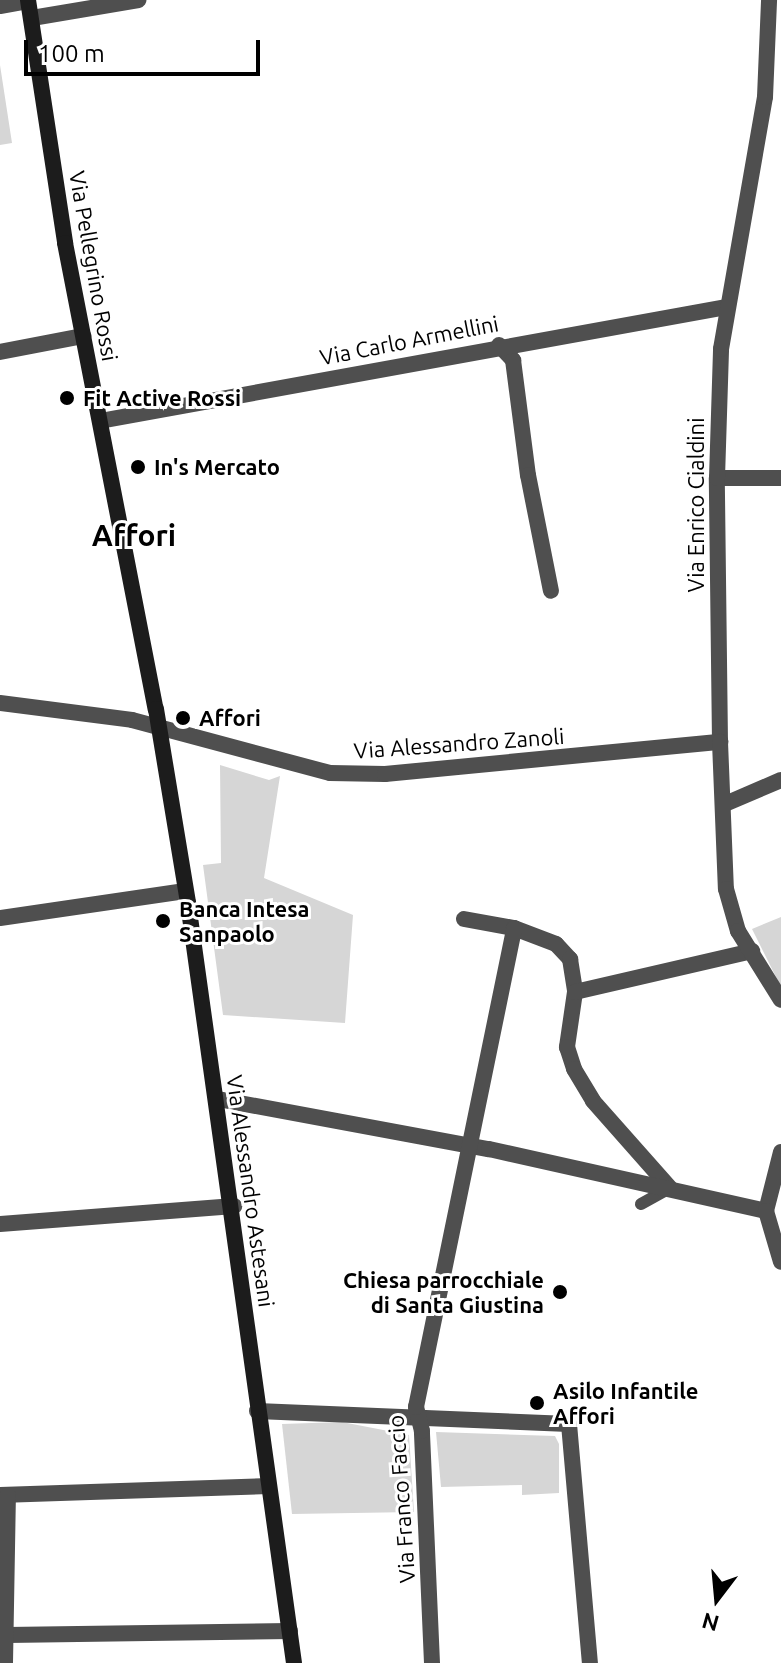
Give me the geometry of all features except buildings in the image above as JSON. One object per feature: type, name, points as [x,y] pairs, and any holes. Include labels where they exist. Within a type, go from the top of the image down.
[{"type":"main road","name":"Via Pellegrino Rossi","points":[[28,0],[83,336],[158,726]]},
{"type":"main road","name":"Via Alessandro Astesani","points":[[158,726],[234,1206],[257,1411],[294,1663]]},
{"type":"street","points":[[0,6],[28,0]]},
{"type":"street","points":[[32,18],[138,0]]},
{"type":"street","name":"Via Enrico Cialdini","points":[[769,0],[775,48],[726,307],[717,478],[720,742],[725,804],[726,889],[738,931],[781,1000]]},
{"type":"street","name":"Via Carlo Armellini","points":[[100,421],[499,345],[726,307]]},
{"type":"street","points":[[0,352],[83,336]]},
{"type":"street","points":[[499,345],[513,360],[528,475],[551,591]]},
{"type":"street","points":[[717,478],[781,478]]},
{"type":"street","name":"Via Alessandro Zanoli","points":[[0,703],[158,726],[330,773],[385,774],[720,742]]},
{"type":"street","points":[[725,804],[781,780]]},
{"type":"street","points":[[0,918],[185,891]]},
{"type":"street","points":[[464,919],[514,928],[556,944],[570,959],[575,992],[567,1032],[574,1069],[593,1101],[633,1142],[670,1188]]},
{"type":"street","name":"Via Franco Faccio","points":[[432,1663],[420,1418],[416,1407],[473,1152],[514,928]]},
{"type":"street","points":[[575,992],[752,951]]},
{"type":"street","points":[[218,1099],[583,1174],[670,1188],[774,1212]]},
{"type":"street","points":[[781,1152],[774,1212],[781,1262]]},
{"type":"street","points":[[641,1204],[670,1188]]},
{"type":"street","points":[[0,1224],[234,1206]]},
{"type":"street","points":[[257,1411],[569,1424],[590,1663]]},
{"type":"street","points":[[5,1663],[4,1495],[269,1486]]},
{"type":"street","points":[[7,1635],[290,1631]]},
{"type":"shaded area","points":[[0,65],[12,143],[0,145]]},
{"type":"shaded area","points":[[220,765],[269,780],[280,776],[264,878],[353,915],[345,1023],[223,1015],[203,865],[221,863]]},
{"type":"shaded area","points":[[781,917],[781,987],[752,929]]},
{"type":"shaded area","points":[[342,1422],[409,1435],[414,1512],[292,1514],[282,1424]]},
{"type":"shaded area","points":[[436,1432],[555,1436],[559,1444],[559,1493],[522,1495],[522,1485],[441,1487]]},
{"type":"place","name":"Fit Active Rossi","points":[[67,398]]},
{"type":"place","name":"In's Mercato","points":[[138,467]]},
{"type":"place","name":"Affori","points":[[183,718]]},
{"type":"place","name":"Banca Intesa Sanpaolo","points":[[163,921]]},
{"type":"place","name":"Chiesa parrocchiale di Santa Giustina","points":[[560,1292]]},
{"type":"place","name":"Asilo Infantile Affori","points":[[537,1403]]},
{"type":"district","name":"Affori","points":[[134,535]]}]
